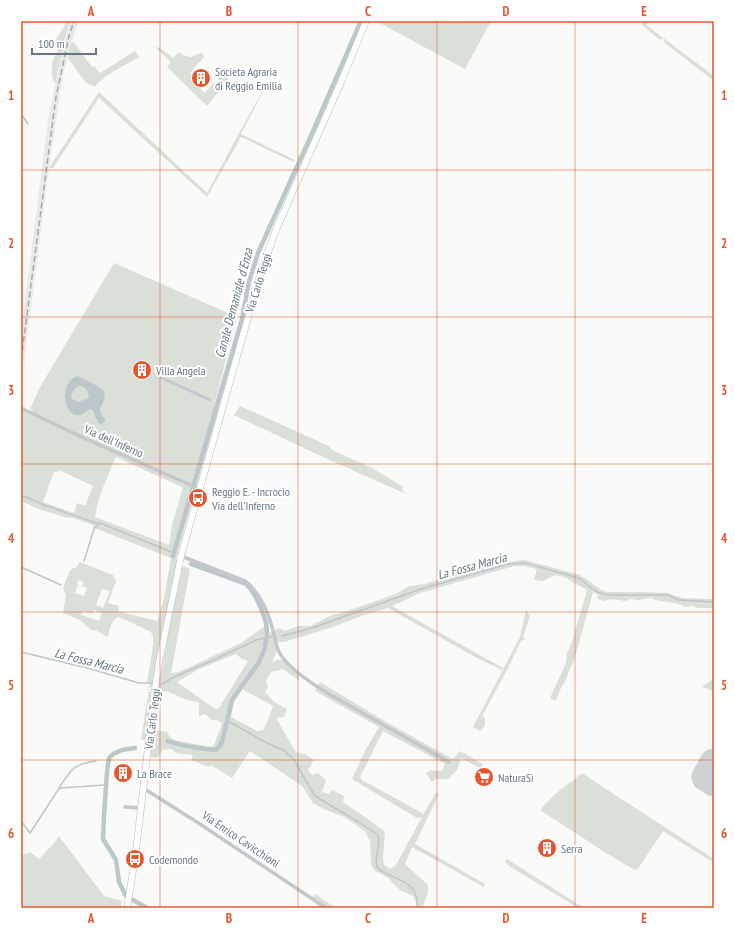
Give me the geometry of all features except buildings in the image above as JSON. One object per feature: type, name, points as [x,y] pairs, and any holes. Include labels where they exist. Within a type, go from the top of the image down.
[{"type":"main road","name":"Via Carlo Teggi","points":[[127,908],[135,859],[157,674],[174,591],[198,488],[266,256],[286,205],[342,80],[366,21]]},
{"type":"street","points":[[160,377],[210,400]]},
{"type":"street","name":"Via dell'Inferno","points":[[21,408],[86,439],[198,488]]},
{"type":"street","points":[[182,556],[250,584],[266,610],[279,652],[285,660],[311,682],[329,694],[450,762]]},
{"type":"street","name":"Via Enrico Cavicchioni","points":[[143,788],[326,908]]},
{"type":"street","points":[[125,806],[140,808]]},
{"type":"shaded area","points":[[67,21],[70,21],[55,84],[52,76],[52,65],[58,52],[55,43]]},
{"type":"shaded area","points":[[70,21],[79,21],[70,46],[62,80],[21,385],[21,331],[49,114]]},
{"type":"shaded area","points":[[376,21],[491,21],[465,69]]},
{"type":"shaded area","points":[[645,21],[649,21],[646,25],[714,76],[714,81],[665,43],[663,38],[660,40],[642,25]]},
{"type":"shaded area","points":[[73,41],[92,67],[94,66],[100,73],[135,51],[139,57],[103,78],[95,87],[86,83],[68,58],[70,46]]},
{"type":"shaded area","points":[[155,47],[160,48],[173,58],[179,52],[190,57],[202,52],[204,57],[190,73],[198,80],[195,84],[205,93],[213,83],[219,84],[218,77],[223,71],[237,68],[207,106],[167,67],[171,62]]},
{"type":"shaded area","points":[[274,71],[241,134],[295,160],[294,162],[241,137],[207,197],[99,98],[53,168],[49,168],[99,92],[207,193]]},
{"type":"shaded area","points":[[114,263],[237,317],[214,406],[218,409],[218,413],[176,559],[180,561],[149,740],[141,740],[150,683],[147,683],[153,646],[153,637],[151,632],[118,617],[115,619],[110,628],[108,637],[97,631],[91,630],[80,620],[63,613],[66,595],[63,588],[70,570],[76,568],[80,562],[113,575],[116,581],[108,603],[119,606],[118,611],[157,621],[164,598],[171,558],[93,528],[93,525],[41,510],[21,501],[21,408],[32,413],[33,411],[30,409],[39,389]],"holes":[[[116,457],[182,487],[172,525],[169,545],[95,517],[96,509]],[[59,470],[93,486],[85,506],[77,503],[74,513],[43,502],[54,472]],[[79,580],[84,582],[82,586],[87,588],[84,596],[75,593]],[[102,589],[110,591],[103,608],[96,605]],[[94,610],[102,613],[99,621],[81,615],[83,611],[92,614]]]},
{"type":"shaded area","points":[[77,376],[92,383],[104,392],[105,397],[100,411],[105,419],[104,423],[98,423],[93,410],[91,409],[82,415],[75,415],[70,411],[66,404],[65,396],[66,388],[70,381]],"holes":[[[78,386],[87,389],[89,398],[78,402],[72,399],[72,395]]]},
{"type":"shaded area","points":[[240,406],[329,446],[332,450],[372,468],[402,486],[403,491],[406,494],[234,415]]},
{"type":"shaded area","points":[[525,560],[580,575],[606,592],[667,593],[682,598],[714,599],[714,608],[698,608],[692,606],[685,607],[651,598],[640,600],[631,599],[626,601],[612,599],[603,601],[598,599],[597,594],[593,592],[575,657],[556,701],[550,698],[566,663],[566,655],[571,645],[587,590],[564,577],[555,575],[543,581],[534,580],[537,569],[525,566],[514,566],[420,593],[392,606],[503,668],[502,670],[477,658],[388,608],[284,642],[276,642],[278,648],[272,663],[276,660],[285,660],[301,674],[298,680],[283,669],[271,672],[266,681],[268,686],[265,692],[274,702],[287,709],[284,717],[276,718],[296,752],[307,755],[314,760],[308,770],[312,775],[318,773],[326,780],[322,792],[329,794],[332,790],[344,796],[343,802],[382,829],[385,833],[383,857],[384,865],[390,869],[396,865],[422,817],[417,818],[352,779],[365,751],[379,727],[315,691],[320,682],[447,756],[453,759],[460,751],[483,764],[480,768],[461,758],[457,770],[448,779],[436,779],[432,782],[426,773],[431,770],[442,771],[445,764],[383,731],[360,777],[362,780],[422,813],[422,816],[436,793],[439,794],[415,844],[485,884],[484,887],[412,847],[405,864],[428,885],[428,893],[422,908],[417,908],[417,904],[413,896],[400,890],[387,877],[375,871],[371,865],[370,841],[365,831],[344,817],[313,803],[302,786],[250,751],[232,778],[211,765],[209,767],[191,760],[193,755],[176,753],[171,749],[162,750],[157,758],[150,757],[153,730],[168,732],[167,733],[174,740],[210,747],[214,745],[222,724],[217,720],[211,720],[204,714],[199,718],[199,702],[187,700],[167,691],[158,691],[169,629],[183,566],[190,569],[171,673],[179,672],[241,643],[267,624],[268,635],[279,628],[285,631],[298,626],[310,626],[332,615],[396,594],[409,586],[425,584],[472,568],[481,568]],"holes":[[[236,654],[242,659],[248,661],[219,708],[216,709],[211,706],[177,682],[199,669]],[[242,689],[273,706],[263,730],[257,731],[231,717],[234,702]]]},
{"type":"shaded area","points":[[526,610],[530,616],[523,638],[526,639],[521,641],[482,716],[485,718],[485,726],[480,731],[473,727],[520,637]]},
{"type":"shaded area","points":[[714,678],[714,691],[702,687]]},
{"type":"shaded area","points":[[711,758],[714,760],[714,784],[699,775]]},
{"type":"shaded area","points":[[582,773],[714,859],[714,861],[711,861],[663,831],[637,870],[633,869],[540,810],[554,795]]},
{"type":"shaded area","points":[[59,836],[104,896],[122,901],[120,908],[21,908],[21,856],[30,852],[39,859]]},
{"type":"shaded area","points":[[507,859],[584,908],[578,908],[509,866],[505,862]]},
{"type":"shaded area","points":[[315,894],[336,908],[326,908],[312,898]]},
{"type":"waterway","name":"Canale Demaniale d'Enza","points":[[173,556],[242,319],[249,282],[258,253],[361,21]]},
{"type":"waterway","points":[[21,114],[28,124]]},
{"type":"waterway","points":[[21,495],[44,505],[96,523],[100,523]]},
{"type":"waterway","points":[[84,561],[94,529],[100,523],[174,553]]},
{"type":"waterway","name":"La Fossa Marcia","points":[[282,636],[312,628],[421,589],[508,564],[525,563],[579,578],[594,590],[608,595],[668,595],[679,600],[714,602]]},
{"type":"waterway","name":"Canale Demaniale d'Enza","points":[[191,564],[246,584],[261,607],[266,623],[267,636]]},
{"type":"waterway","points":[[21,567],[61,585]]},
{"type":"waterway","name":"La Fossa Marcia","points":[[162,684],[176,676],[259,639],[272,637]]},
{"type":"waterway","name":"Canale Demaniale d'Enza","points":[[168,741],[192,747],[217,749],[223,738],[232,700],[259,662],[265,648],[266,640]]},
{"type":"waterway","name":"La Fossa Marcia","points":[[21,652],[87,668],[139,683],[153,683]]},
{"type":"waterway","points":[[228,721],[265,742],[285,751],[292,757],[315,796],[378,835],[379,842],[376,861],[377,867],[383,872],[409,885],[413,889],[416,894],[417,908]]},
{"type":"waterway","name":"Canale Demaniale d'Enza","points":[[126,896],[119,882],[116,860],[103,839],[104,816],[109,758],[113,754],[122,750],[135,748]]},
{"type":"waterway","points":[[59,788],[70,772],[77,766],[96,761]]},
{"type":"waterway","points":[[21,821],[30,833],[58,790],[61,788],[104,785]]},
{"type":"waterway","name":"Canale Demaniale d'Enza","points":[[133,900],[147,908]]},
{"type":"runway","points":[[714,763],[706,777],[714,782]]},
{"type":"railway","points":[[21,360],[56,97],[69,36],[74,21]]},
{"type":"place","name":"Societa Agraria di Reggio Emilia","points":[[201,78]]},
{"type":"place","name":"Villa Angela","points":[[142,370]]},
{"type":"place","name":"Reggio E. - Incrocio Via dell'Inferno","points":[[198,498]]},
{"type":"place","name":"La Brace","points":[[123,773]]},
{"type":"place","name":"NaturaSì","points":[[484,777]]},
{"type":"place","name":"Serra","points":[[547,848]]},
{"type":"place","name":"Codemondo","points":[[135,859]]}]
